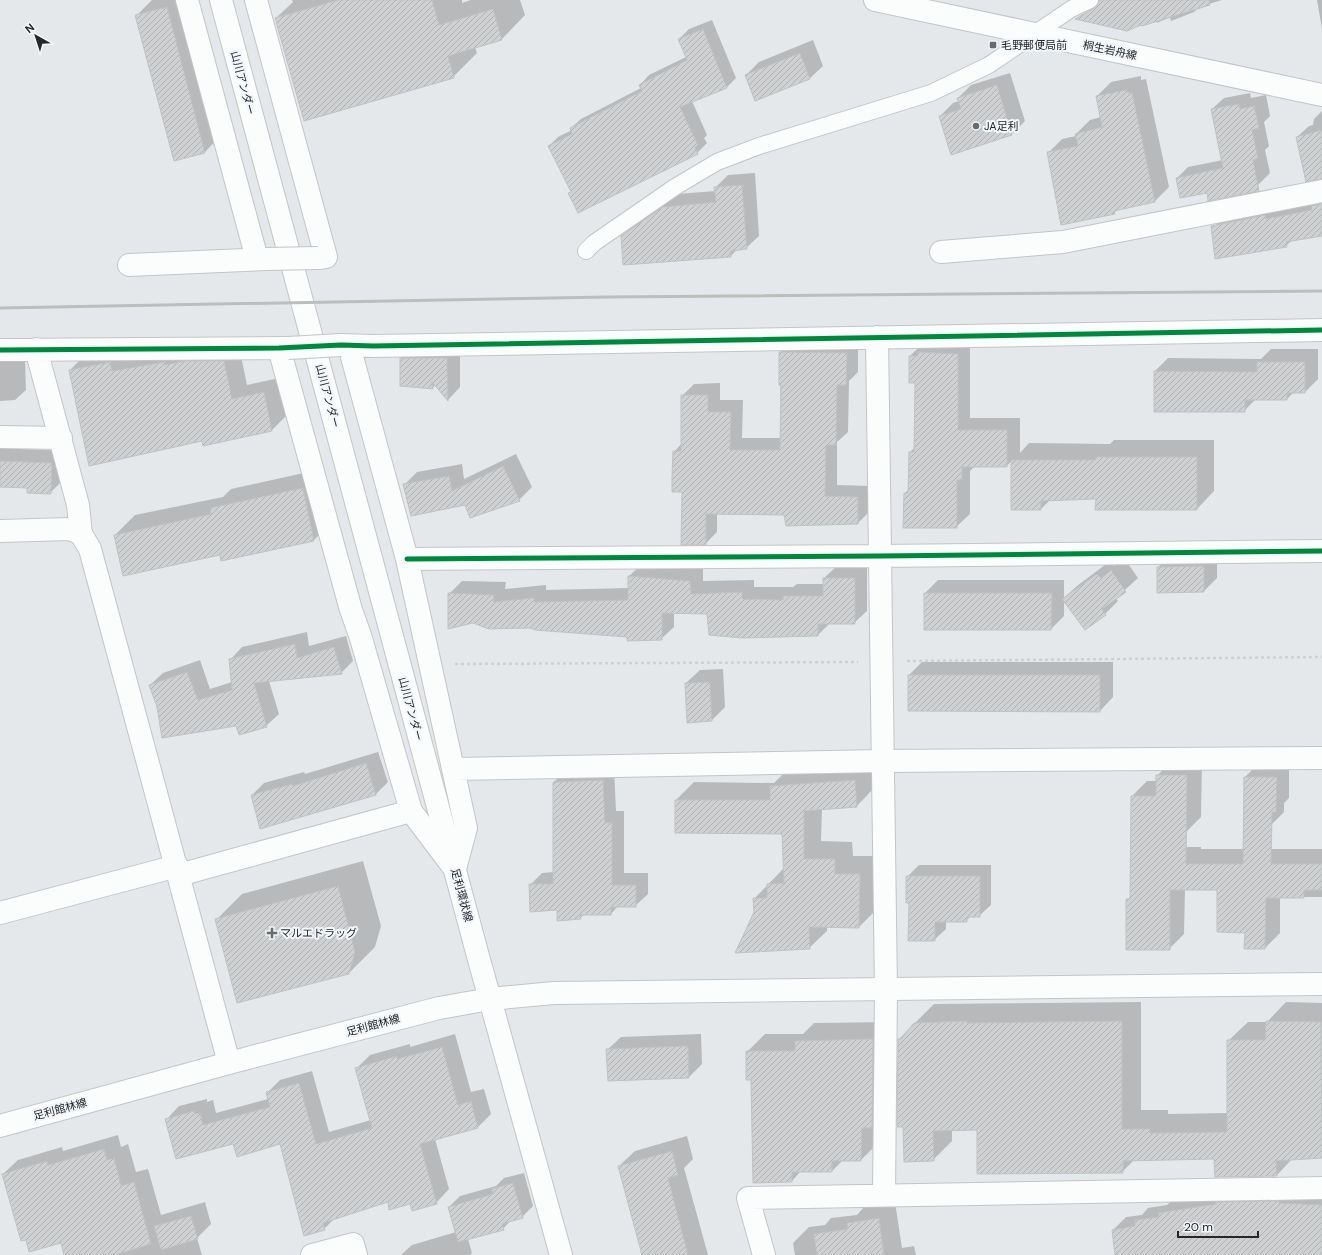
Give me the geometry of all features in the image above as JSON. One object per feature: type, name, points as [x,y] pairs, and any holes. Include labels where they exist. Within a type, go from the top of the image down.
[{"type":"street","points":[[187,0],[261,259]]},
{"type":"street","name":"山川アンダー","points":[[221,0],[434,792]]},
{"type":"street","points":[[129,265],[326,257],[256,0]]},
{"type":"street","name":"桐生岩舟線","points":[[875,0],[1322,96]]},
{"type":"street","points":[[941,252],[1062,242],[1322,191]]},
{"type":"street","points":[[0,350],[283,348],[345,345],[1322,330]]},
{"type":"street","points":[[877,337],[886,990],[884,1195]]},
{"type":"street","points":[[345,345],[407,559],[454,769],[466,828],[455,869]]},
{"type":"street","points":[[283,348],[351,610],[360,635],[411,811],[455,869]]},
{"type":"street","points":[[36,349],[78,505],[81,534],[90,549],[229,1063]]},
{"type":"street","points":[[0,437],[61,438]]},
{"type":"street","points":[[0,530],[70,529],[81,534]]},
{"type":"street","points":[[407,559],[1322,551]]},
{"type":"street","points":[[454,769],[884,761],[1322,758]]},
{"type":"street","name":"足利環状線","points":[[434,792],[490,999]]},
{"type":"street","points":[[0,913],[411,811]]},
{"type":"street","name":"足利館林線","points":[[0,1126],[229,1063],[439,1008],[490,999],[554,993],[1322,984]]},
{"type":"street","points":[[490,999],[561,1255]]},
{"type":"street","points":[[764,1255],[748,1198],[1322,1188]]},
{"type":"street","points":[[312,1255],[353,1244],[356,1255]]},
{"type":"lane","points":[[586,251],[594,243],[675,187],[717,162],[759,146],[931,93],[989,64],[1071,9],[1090,0]]},
{"type":"building","points":[[338,0],[432,0],[439,25],[493,9],[502,40],[448,56],[454,78],[304,121],[275,18]]},
{"type":"building","points":[[1099,0],[1209,0],[1210,5],[1142,26],[1141,25],[1127,31],[1075,19],[1094,8]]},
{"type":"building","points":[[167,7],[205,153],[174,161],[135,15]]},
{"type":"building","points":[[703,29],[727,88],[680,107],[698,145],[695,147],[698,154],[578,213],[568,193],[571,192],[548,146],[572,134],[570,128],[642,91],[639,85],[687,60],[678,39]]},
{"type":"building","points":[[800,53],[810,79],[755,101],[745,75]]},
{"type":"building","name":"JA足利","points":[[997,85],[1012,135],[951,155],[939,116],[961,109],[957,98]]},
{"type":"building","points":[[1127,90],[1128,93],[1132,92],[1155,202],[1114,211],[1115,214],[1061,225],[1047,152],[1078,146],[1075,134],[1102,127],[1096,96]]},
{"type":"building","points":[[1239,104],[1240,109],[1254,106],[1259,128],[1252,130],[1258,158],[1253,160],[1259,191],[1208,201],[1207,193],[1180,198],[1176,178],[1223,168],[1211,109]]},
{"type":"building","points":[[1322,130],[1322,179],[1306,182],[1296,137]]},
{"type":"building","points":[[742,185],[747,249],[731,251],[731,257],[623,265],[621,236],[663,207],[716,202],[714,187]]},
{"type":"building","points":[[1322,204],[1322,236],[1286,242],[1287,247],[1215,259],[1211,226],[1265,215],[1266,219],[1312,210],[1311,206]]},
{"type":"building","points":[[779,352],[847,353],[846,385],[837,385],[836,445],[826,445],[825,496],[858,497],[858,524],[786,526],[784,515],[706,514],[706,545],[681,545],[682,492],[672,492],[672,478],[673,451],[681,451],[681,395],[708,395],[708,412],[731,412],[730,450],[780,450],[781,385],[779,385]]},
{"type":"building","points":[[918,352],[958,354],[958,430],[1007,430],[1007,467],[962,467],[962,480],[957,480],[957,528],[903,528],[904,493],[908,493],[909,452],[914,452],[915,383],[909,383],[909,356],[918,356]]},
{"type":"building","points":[[400,358],[447,358],[448,401],[432,382],[433,389],[400,386]]},
{"type":"building","points":[[185,361],[224,361],[232,399],[264,392],[272,431],[203,446],[202,441],[89,466],[69,370],[110,362],[112,371],[165,362],[165,365]]},
{"type":"building","points":[[1257,362],[1305,362],[1305,393],[1287,393],[1287,400],[1245,400],[1245,412],[1154,412],[1154,371],[1257,372]]},
{"type":"building","points":[[1096,457],[1197,457],[1197,510],[1095,510],[1096,499],[1041,501],[1041,510],[1011,510],[1011,460],[1096,460]]},
{"type":"building","points":[[0,461],[52,463],[51,494],[27,493],[27,488],[0,487]]},
{"type":"building","points":[[503,466],[520,501],[470,518],[465,505],[411,516],[403,484],[449,476],[452,491]]},
{"type":"building","points":[[303,488],[314,541],[221,561],[220,555],[123,576],[114,535],[211,514],[210,508]]},
{"type":"building","points":[[1204,566],[1204,592],[1157,593],[1157,567]]},
{"type":"building","points":[[1111,570],[1126,592],[1102,609],[1106,615],[1085,630],[1062,599],[1097,574],[1101,578]]},
{"type":"building","points":[[628,576],[690,581],[691,594],[742,592],[742,599],[783,600],[783,596],[823,596],[823,578],[855,578],[855,624],[818,624],[818,636],[742,638],[709,635],[707,614],[662,613],[662,640],[627,641],[627,637],[535,630],[530,628],[489,629],[473,623],[448,629],[448,593],[494,595],[493,602],[534,598],[534,602],[628,600]]},
{"type":"building","points":[[924,593],[1052,593],[1051,630],[924,630]]},
{"type":"building","points":[[295,644],[297,658],[334,647],[342,674],[254,683],[267,727],[239,735],[236,726],[162,738],[157,707],[149,685],[187,672],[198,700],[232,690],[229,659]]},
{"type":"building","points":[[908,675],[1100,675],[1100,712],[908,711]]},
{"type":"building","points":[[710,682],[712,721],[687,723],[685,683]]},
{"type":"building","points":[[366,763],[376,795],[260,829],[251,795],[292,784],[293,786]]},
{"type":"building","points":[[1156,775],[1187,775],[1186,864],[1243,864],[1244,777],[1277,777],[1276,812],[1272,812],[1271,864],[1322,864],[1322,890],[1304,890],[1304,898],[1266,898],[1265,949],[1244,949],[1245,933],[1217,932],[1217,890],[1170,890],[1170,950],[1126,950],[1126,899],[1130,899],[1131,796],[1156,796]]},
{"type":"building","points":[[603,780],[605,823],[612,822],[612,885],[636,885],[636,907],[611,907],[611,915],[580,915],[581,919],[557,921],[557,910],[530,912],[529,884],[553,884],[553,782]]},
{"type":"building","points":[[855,780],[857,807],[804,811],[804,859],[835,859],[835,874],[860,874],[859,928],[809,927],[810,949],[735,953],[754,912],[753,898],[767,898],[767,884],[784,883],[782,834],[675,833],[675,800],[770,800],[770,786]]},
{"type":"building","points":[[906,876],[980,876],[980,917],[967,917],[967,922],[935,922],[935,941],[908,941],[909,903],[906,903]]},
{"type":"building","points":[[338,886],[355,952],[349,974],[237,1003],[215,919]]},
{"type":"building","points":[[967,1021],[967,1023],[1122,1021],[1122,1129],[1150,1129],[1150,1133],[1227,1132],[1227,1040],[1265,1040],[1266,1021],[1321,1022],[1322,1158],[1276,1161],[1277,1176],[1215,1177],[1214,1159],[1123,1161],[1123,1173],[977,1174],[977,1130],[933,1131],[934,1161],[904,1162],[903,1127],[897,1127],[898,1039],[901,1039],[914,1023]]},
{"type":"building","points":[[873,1039],[872,1128],[862,1128],[861,1161],[832,1161],[832,1172],[792,1172],[792,1182],[753,1183],[751,1080],[746,1080],[746,1051],[795,1051],[795,1041]]},
{"type":"building","points":[[688,1046],[689,1078],[608,1081],[606,1049]]},
{"type":"building","points":[[442,1047],[458,1105],[471,1101],[478,1128],[420,1144],[437,1204],[412,1211],[410,1204],[389,1210],[388,1202],[323,1223],[325,1230],[304,1236],[280,1144],[237,1157],[233,1144],[176,1159],[165,1119],[194,1111],[194,1114],[200,1113],[203,1125],[270,1107],[266,1092],[299,1083],[316,1144],[372,1128],[355,1068],[397,1056],[397,1059]]},
{"type":"building","points":[[104,1149],[107,1160],[114,1158],[121,1186],[134,1182],[151,1244],[115,1255],[64,1255],[61,1243],[29,1252],[26,1240],[21,1241],[2,1174],[47,1161],[48,1165]]},
{"type":"building","points":[[672,1151],[678,1175],[668,1178],[688,1255],[642,1255],[618,1166]]},
{"type":"building","points":[[513,1183],[523,1218],[502,1224],[504,1230],[458,1242],[448,1207],[493,1194],[492,1189]]},
{"type":"building","points":[[1279,1201],[1279,1203],[1322,1205],[1322,1255],[1115,1255],[1112,1230],[1135,1226],[1135,1220],[1159,1217],[1158,1213],[1216,1204],[1216,1202]]},
{"type":"building","points":[[191,1216],[198,1239],[161,1250],[154,1226]]},
{"type":"building","points":[[879,1218],[884,1255],[817,1255],[814,1234],[848,1229],[847,1223]]},
{"type":"railway","points":[[0,308],[608,297],[1322,291]]},
{"type":"cycle path","points":[[0,350],[279,348],[341,345],[373,346],[1322,330]]},
{"type":"cycle path","points":[[407,559],[1322,551]]},
{"type":"place","name":"毛野郵便局前","points":[[993,45]]},
{"type":"place","name":"JA足利","points":[[976,126]]},
{"type":"place","name":"マルエドラッグ","points":[[272,933]]}]
